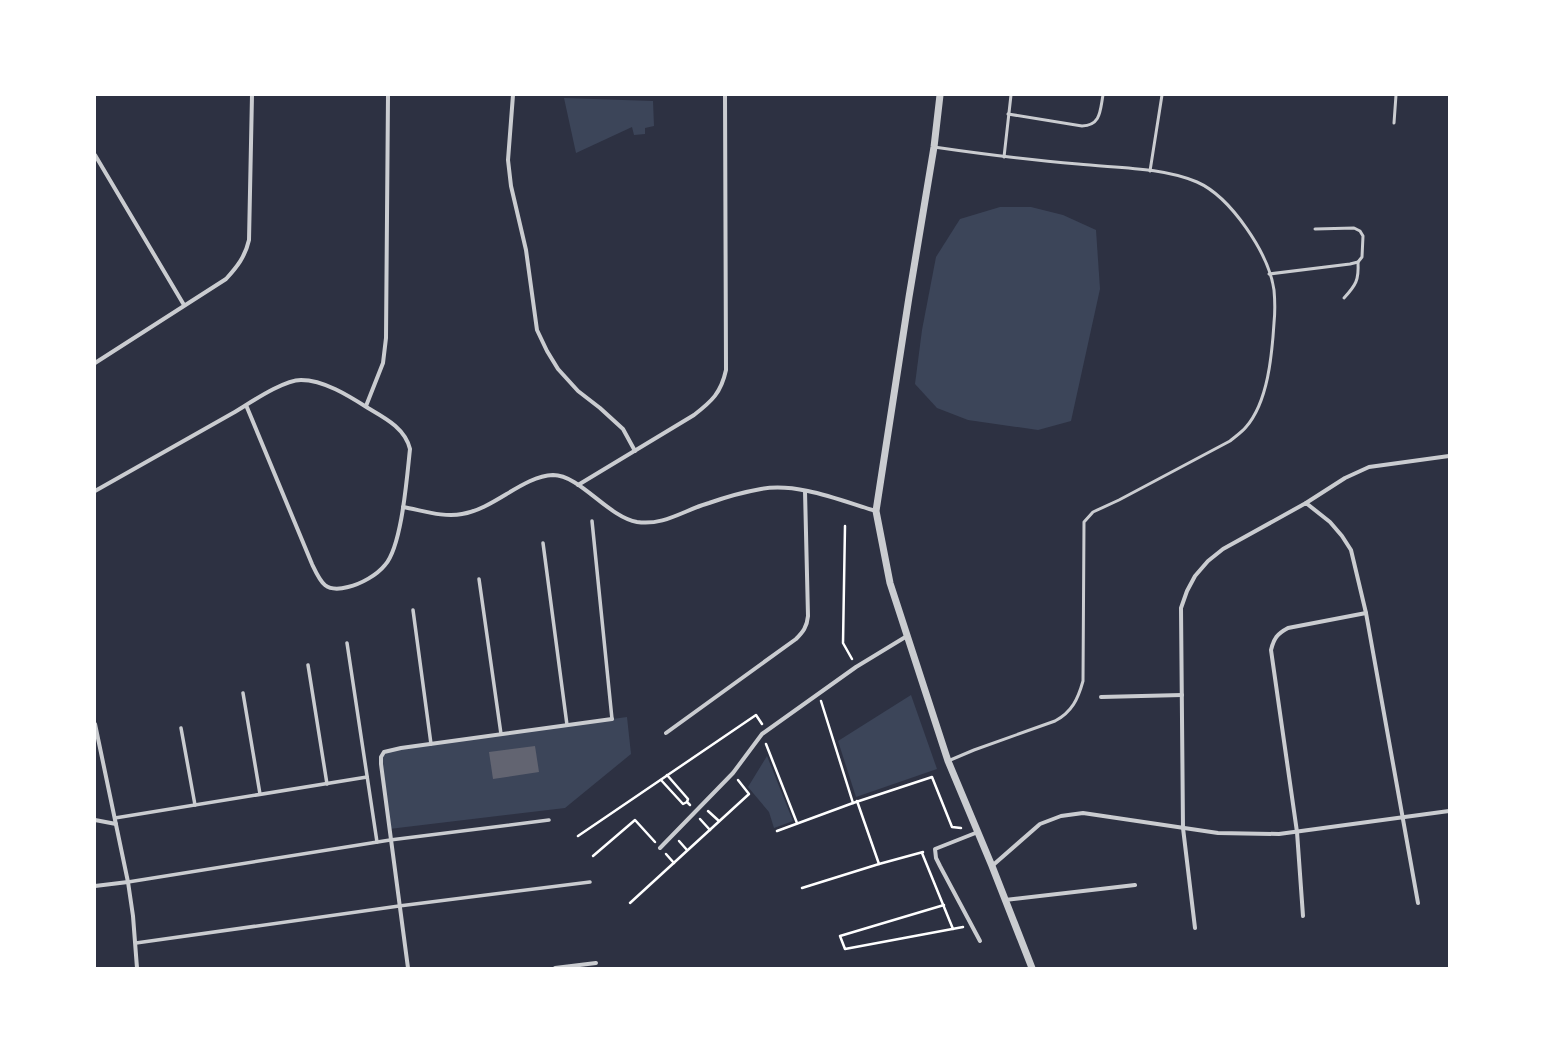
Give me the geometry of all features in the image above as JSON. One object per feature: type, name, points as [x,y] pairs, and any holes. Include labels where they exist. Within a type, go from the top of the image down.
[{"type":"street","points":[[95,363],[226,279],[236,268],[247,250],[249,240],[252,95]]},
{"type":"street","points":[[366,406],[383,363],[386,338],[388,95]]},
{"type":"street","points":[[513,95],[508,160],[510,180],[526,250],[538,330],[547,351],[558,369],[578,391],[600,408],[623,429],[635,450]]},
{"type":"street","points":[[578,485],[694,415],[708,404],[717,394],[724,381],[726,370],[724,95]]},
{"type":"street","points":[[940,95],[934,147],[876,511],[890,583],[948,761],[992,866],[1032,968]]},
{"type":"street","points":[[95,155],[184,305]]},
{"type":"street","points":[[95,491],[246,405],[295,380],[303,380],[329,387],[366,406],[396,425],[408,441],[410,449],[403,507],[392,556],[385,566],[377,573],[350,586],[338,589],[330,588],[323,584],[312,564],[246,405]]},
{"type":"street","points":[[1195,928],[1183,828],[1181,608],[1187,591],[1195,576],[1208,561],[1223,549],[1306,503],[1346,478],[1369,467],[1449,456]]},
{"type":"street","points":[[403,507],[452,515],[462,514],[485,507],[528,483],[543,477],[555,475],[568,479],[623,517],[636,522],[654,522],[677,516],[708,503],[762,488],[790,488],[816,492],[876,511]]},
{"type":"street","points":[[666,733],[796,639],[803,632],[807,625],[808,616],[805,491]]},
{"type":"street","points":[[1306,503],[1330,522],[1351,550],[1366,613],[1418,903]]},
{"type":"street","points":[[408,968],[390,840],[381,757],[384,752],[390,750],[612,719],[592,521]]},
{"type":"street","points":[[543,543],[567,726]]},
{"type":"street","points":[[479,579],[501,734]]},
{"type":"street","points":[[414,610],[431,744]]},
{"type":"street","points":[[1303,916],[1296,832],[1271,650],[1273,642],[1279,633],[1288,628],[1366,613]]},
{"type":"street","points":[[660,848],[733,773],[766,730],[856,667],[907,636]]},
{"type":"street","points":[[348,643],[377,842]]},
{"type":"street","points":[[308,665],[327,784]]},
{"type":"street","points":[[243,693],[260,794]]},
{"type":"street","points":[[1101,697],[1182,695]]},
{"type":"street","points":[[95,724],[128,882],[136,943],[137,968]]},
{"type":"street","points":[[181,728],[195,805]]},
{"type":"street","points":[[115,818],[368,777]]},
{"type":"street","points":[[992,866],[1040,824],[1061,816],[1083,813],[1218,833],[1279,834],[1449,811]]},
{"type":"street","points":[[95,820],[116,824]]},
{"type":"street","points":[[95,886],[390,840],[549,820]]},
{"type":"street","points":[[978,832],[935,849],[936,858],[980,941]]},
{"type":"street","points":[[136,943],[399,906],[590,882]]},
{"type":"street","points":[[1005,900],[1135,885]]},
{"type":"street","points":[[555,968],[596,963]]},
{"type":"lane","points":[[1004,157],[1011,95]]},
{"type":"lane","points":[[1008,114],[1089,126],[1095,122],[1099,116],[1103,95]]},
{"type":"lane","points":[[1150,171],[1162,95]]},
{"type":"lane","points":[[1394,123],[1396,95]]},
{"type":"lane","points":[[934,147],[1004,157],[1156,171],[1197,182],[1214,193],[1236,215],[1246,228],[1264,259],[1274,290],[1275,312],[1270,364],[1256,413],[1246,428],[1230,441],[1119,500],[1093,512],[1084,522],[1083,681],[1080,693],[1074,705],[1064,716],[1055,721],[948,761]]},
{"type":"lane","points":[[1269,274],[1350,264],[1358,262],[1362,257],[1363,236],[1360,231],[1354,228],[1315,229]]},
{"type":"lane","points":[[1344,298],[1354,287],[1358,278],[1358,262]]},
{"type":"path","points":[[845,526],[843,643],[856,667]]},
{"type":"path","points":[[818,693],[853,803]]},
{"type":"path","points":[[578,836],[756,715],[766,730]]},
{"type":"path","points":[[762,734],[797,823]]},
{"type":"path","points":[[630,903],[749,794],[733,773]]},
{"type":"path","points":[[667,775],[688,799],[687,802],[710,830]]},
{"type":"path","points":[[777,831],[857,801],[932,777],[952,827],[964,828],[967,837]]},
{"type":"path","points":[[661,780],[683,804],[687,802]]},
{"type":"path","points":[[857,801],[879,864]]},
{"type":"path","points":[[702,805],[719,821]]},
{"type":"path","points":[[593,856],[635,820],[674,863]]},
{"type":"path","points":[[802,888],[879,864],[935,849]]},
{"type":"path","points":[[922,853],[954,929]]},
{"type":"path","points":[[944,905],[840,936],[845,949],[972,925]]},
{"type":"shaded area","points":[[564,98],[653,101],[654,126],[645,128],[645,134],[634,135],[632,127],[576,153]]},
{"type":"shaded area","points":[[1000,207],[1031,207],[1063,215],[1096,230],[1100,289],[1071,421],[1038,430],[968,420],[937,408],[915,384],[922,330],[936,257],[960,219]]},
{"type":"shaded area","points":[[911,695],[937,769],[856,797],[838,741]]},
{"type":"shaded area","points":[[627,717],[631,754],[565,808],[389,829],[381,764],[384,752],[401,748]]},
{"type":"shaded area","points":[[767,756],[793,821],[774,828],[769,812],[748,787]]},
{"type":"building","points":[[535,746],[539,772],[493,779],[489,752]]}]
